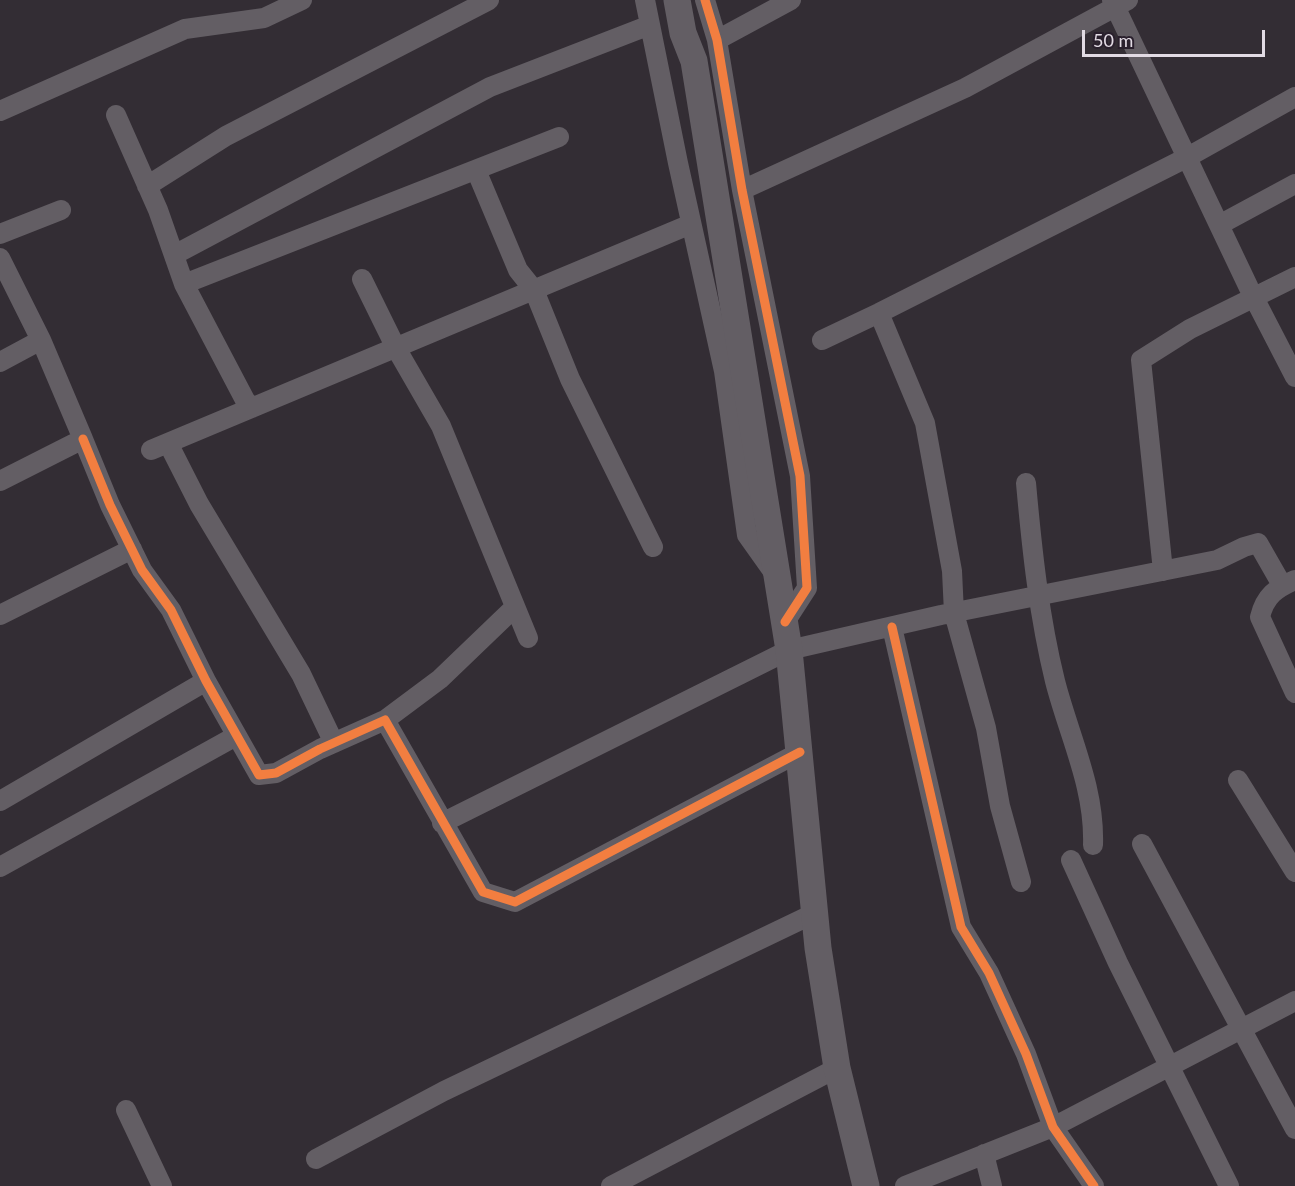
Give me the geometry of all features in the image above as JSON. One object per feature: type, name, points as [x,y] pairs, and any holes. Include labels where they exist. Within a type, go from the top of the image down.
[{"type":"main road","points":[[677,0],[683,33],[696,72],[785,622],[815,913],[837,1068],[866,1186]]},
{"type":"street","points":[[0,111],[185,29],[264,18],[302,0]]},
{"type":"street","points":[[147,186],[226,136],[489,0]]},
{"type":"street","points":[[645,0],[724,371],[747,535],[778,578]]},
{"type":"street","points":[[705,0],[717,40],[742,190],[800,477],[807,588],[785,622]]},
{"type":"street","points":[[717,40],[791,0]]},
{"type":"street","points":[[742,190],[965,88],[1119,3],[1186,158],[1295,375]]},
{"type":"street","points":[[174,255],[490,87],[650,25]]},
{"type":"street","points":[[822,340],[1186,158],[1295,97]]},
{"type":"street","points":[[116,115],[147,186],[184,284],[245,400],[252,408]]},
{"type":"street","points":[[184,284],[559,137]]},
{"type":"street","points":[[476,170],[518,270],[534,290],[570,379],[653,548]]},
{"type":"street","points":[[1219,225],[1295,183]]},
{"type":"street","points":[[0,234],[61,210]]},
{"type":"street","points":[[334,743],[301,674],[271,621],[160,446],[691,224]]},
{"type":"street","points":[[0,258],[41,340],[110,505],[142,570],[171,610],[206,681],[259,775],[276,773],[385,720],[440,680],[515,607]]},
{"type":"street","points":[[1163,571],[1140,360],[1190,329],[1295,277]]},
{"type":"street","points":[[362,279],[396,348],[441,426],[528,638]]},
{"type":"street","points":[[879,313],[925,423],[952,571],[954,613],[986,728],[1000,806],[1021,882]]},
{"type":"street","points":[[0,362],[41,340]]},
{"type":"street","points":[[0,481],[83,438]]},
{"type":"street","points":[[1026,483],[1037,596],[1056,683],[1079,754],[1094,821],[1093,845]]},
{"type":"street","points":[[442,824],[789,650],[954,613],[1217,560],[1258,543],[1288,582],[1267,597],[1260,617],[1295,693]]},
{"type":"street","points":[[0,615],[132,549]]},
{"type":"street","points":[[892,627],[960,927],[989,973],[1026,1054],[1053,1127],[1094,1186]]},
{"type":"street","points":[[0,801],[206,681]]},
{"type":"street","points":[[385,720],[442,824],[483,892],[514,902],[800,752]]},
{"type":"street","points":[[0,867],[236,736]]},
{"type":"street","points":[[1238,780],[1295,872]]},
{"type":"street","points":[[1142,844],[1295,1129]]},
{"type":"street","points":[[1071,860],[1229,1186]]},
{"type":"street","points":[[316,1160],[444,1091],[815,913]]},
{"type":"street","points":[[905,1186],[1053,1127],[1295,1001]]},
{"type":"street","points":[[611,1186],[633,1181],[837,1068]]},
{"type":"street","points":[[126,1110],[162,1186]]},
{"type":"street","points":[[984,1154],[992,1186]]},
{"type":"cycle path","points":[[705,0],[717,40],[742,190],[800,476],[807,588],[785,622]]},
{"type":"cycle path","points":[[83,439],[110,505],[142,570],[171,610],[206,681],[259,775],[276,773],[320,749],[385,720],[483,892],[515,902],[800,752]]},
{"type":"cycle path","points":[[892,627],[961,927],[989,973],[1026,1054],[1053,1127],[1094,1186]]}]
